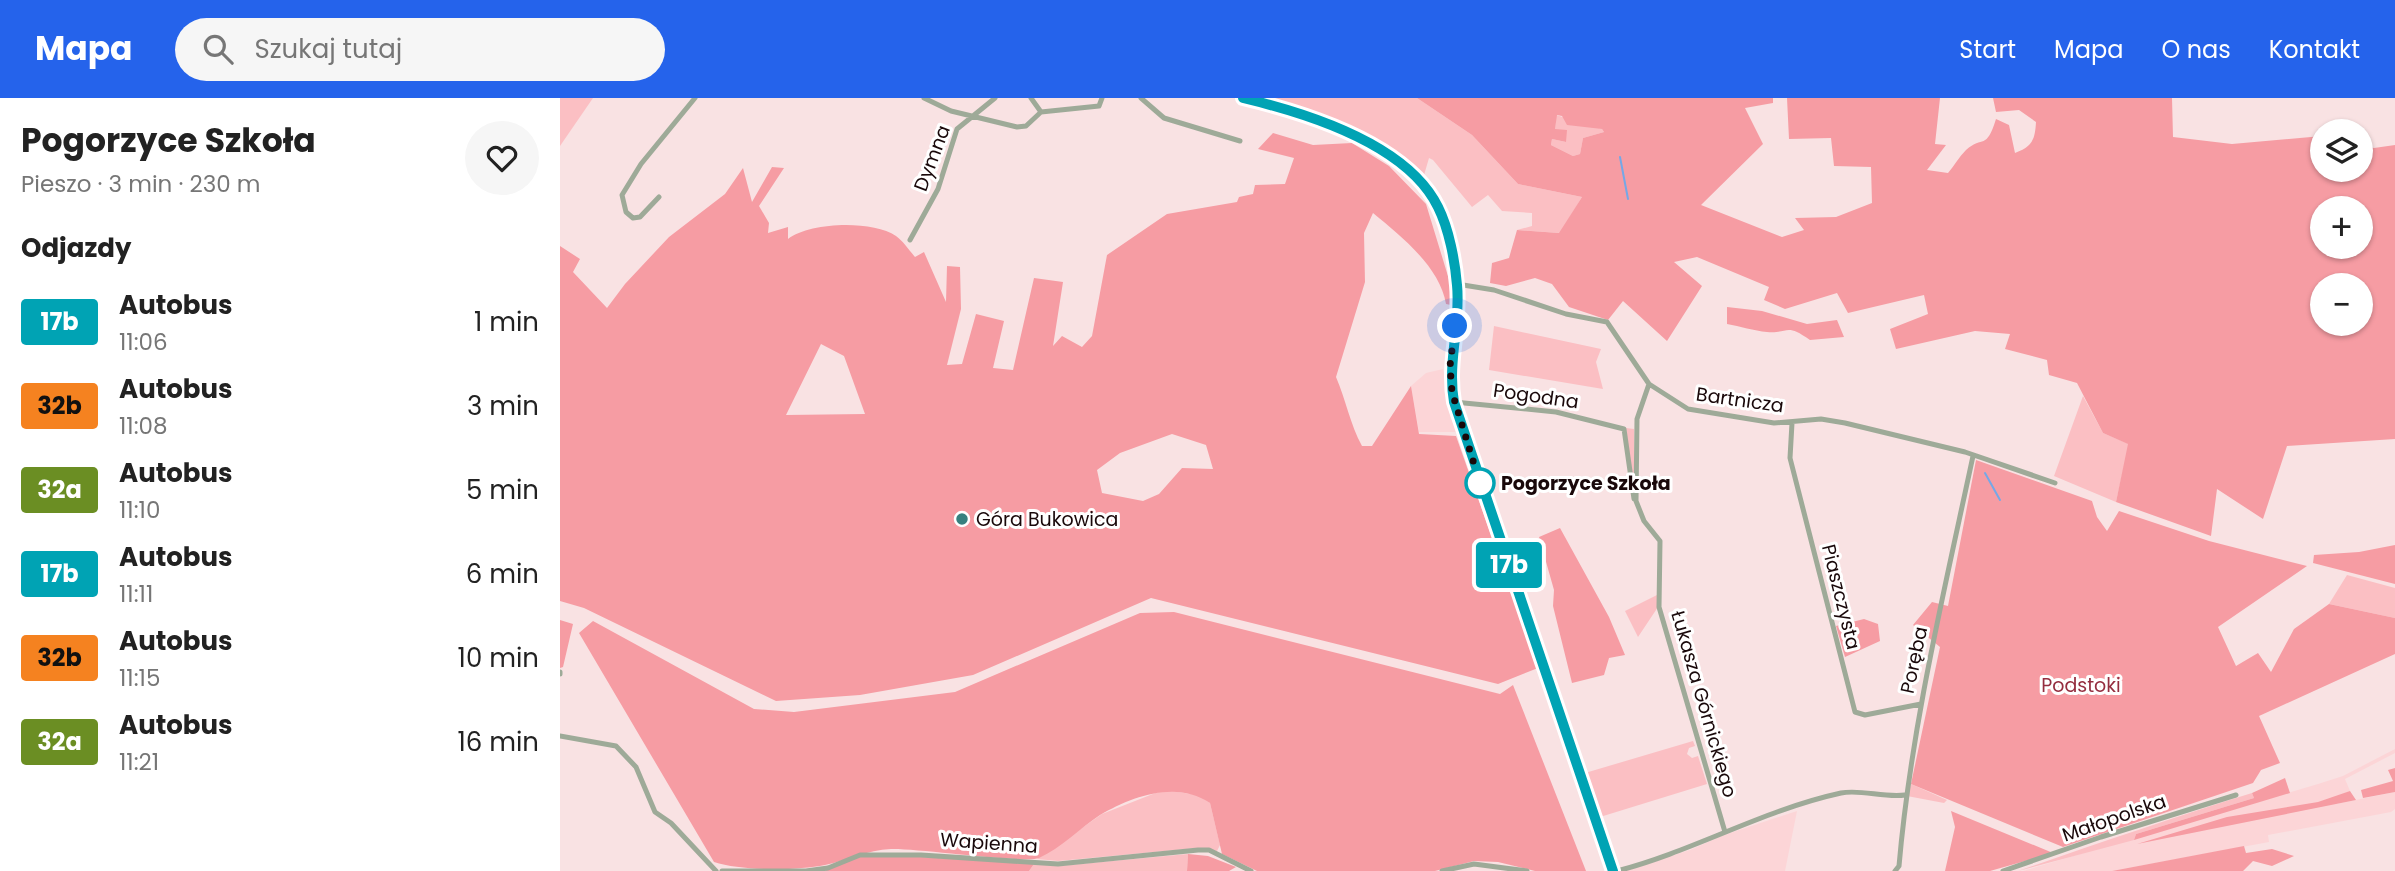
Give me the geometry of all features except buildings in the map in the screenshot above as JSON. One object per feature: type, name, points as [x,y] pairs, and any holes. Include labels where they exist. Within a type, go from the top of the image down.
[{"type":"street","points":[[659,197],[640,216],[633,218],[626,212],[622,195],[641,164],[695,98]]},
{"type":"street","points":[[923,98],[951,111],[1017,127],[1026,126],[1041,112],[1087,110],[1099,106],[1102,98]]},
{"type":"street","name":"Dymna","points":[[910,240],[938,189],[953,135],[995,98]]},
{"type":"street","points":[[1031,98],[1041,112]]},
{"type":"street","points":[[1141,98],[1164,118],[1240,141]]},
{"type":"street","points":[[1243,98],[1321,120],[1394,160],[1428,191],[1439,209],[1457,284],[1450,366],[1454,402],[1614,871],[1689,849],[1724,832],[1843,793],[1905,795]]},
{"type":"street","name":"Bartnicza","points":[[1457,284],[1494,290],[1566,314],[1607,322],[1649,384],[1688,409],[1742,419],[1792,423],[1831,421],[1973,456],[2055,483]]},
{"type":"street","name":"Łukasza Górnickiego","points":[[1649,384],[1636,432],[1636,501],[1640,515],[1658,537],[1662,548],[1659,607],[1724,832]]},
{"type":"street","name":"Pogodna","points":[[1454,402],[1556,412],[1624,429],[1636,501]]},
{"type":"street","name":"Piaszczysta","points":[[1792,423],[1790,458],[1855,712],[1864,716],[1921,704]]},
{"type":"street","name":"Poręba","points":[[1895,871],[1899,866],[1905,795],[1921,704],[1973,456]]},
{"type":"street","points":[[560,736],[615,746],[636,767],[655,812],[671,823],[716,871]]},
{"type":"street","name":"Małopolska","points":[[2003,871],[2236,795]]},
{"type":"street","name":"Wapienna","points":[[722,871],[806,871],[828,868],[860,855],[921,855],[1058,864],[1198,850],[1209,850],[1251,871]]},
{"type":"street","points":[[1442,871],[1474,864],[1527,871]]},
{"type":"shaded area","points":[[560,98],[593,98],[560,146]]},
{"type":"shaded area","points":[[1254,98],[1417,98],[1472,135],[1518,184],[1582,197],[1560,233],[1517,230],[1532,226],[1532,213],[1502,211],[1488,195],[1472,207],[1433,160],[1429,158],[1422,182],[1364,137],[1314,114]]},
{"type":"shaded area","points":[[1556,115],[1602,129],[1604,132],[1583,138],[1580,154],[1573,156],[1551,145],[1552,139],[1566,142],[1555,129]]},
{"type":"shaded area","points":[[1494,326],[1601,349],[1596,362],[1603,389],[1489,370]]},
{"type":"shaded area","points":[[1443,369],[1458,432],[1419,432],[1411,386],[1426,373]]},
{"type":"shaded area","points":[[2083,396],[2103,433],[2129,444],[2116,502],[2054,476]]},
{"type":"shaded area","points":[[1626,428],[1634,429],[1634,495]]},
{"type":"shaded area","points":[[2347,575],[2395,588],[2395,618],[2329,604]]},
{"type":"shaded area","points":[[1657,595],[1658,607],[1638,637],[1625,611]]},
{"type":"shaded area","points":[[1693,741],[1695,746],[1689,748],[1687,754],[1692,758],[1698,756],[1707,784],[1600,817],[1585,773]]},
{"type":"shaded area","points":[[2395,749],[2395,753],[2345,779],[2350,791],[2333,799],[2336,804],[2395,792],[2395,809],[2391,812],[2268,835],[2269,842],[2112,871],[2023,871],[2343,776]]},
{"type":"shaded area","points":[[1911,784],[1947,800],[1944,803],[1907,796]]},
{"type":"shaded area","points":[[1163,790],[1199,795],[1210,803],[1220,845],[1217,851],[1197,848],[1058,861],[1037,859],[1102,814]]},
{"type":"shaded area","points":[[2252,793],[2254,798],[2136,834],[2134,840],[2018,871],[2134,831]]},
{"type":"shaded area","points":[[1797,811],[1785,871],[1623,871],[1690,850],[1724,835]]},
{"type":"shaded area","points":[[1188,854],[1187,871],[1029,871],[1034,864],[1058,866]]},
{"type":"green space","points":[[1417,98],[1773,98],[1773,103],[1745,108],[1763,144],[1701,205],[1782,237],[1804,230],[1795,218],[1836,217],[1872,203],[1871,167],[1834,166],[1831,138],[1789,139],[1787,98],[1940,98],[1935,144],[1946,145],[1927,170],[1948,173],[1966,150],[1987,139],[1996,119],[2009,125],[2015,153],[2032,142],[2036,122],[2019,110],[1996,112],[1993,98],[2172,98],[2173,137],[2232,144],[2310,137],[2310,182],[2373,182],[2373,148],[2395,145],[2395,439],[2287,446],[2263,519],[2217,489],[2211,536],[2116,502],[2128,444],[2103,433],[2077,383],[2049,375],[2047,360],[2005,349],[2010,334],[1975,331],[1896,349],[1890,329],[1928,314],[1924,295],[1848,313],[1837,293],[1785,309],[1764,300],[1769,287],[1697,257],[1674,262],[1702,286],[1667,341],[1623,301],[1608,320],[1569,307],[1552,284],[1535,278],[1506,286],[1490,283],[1492,263],[1509,258],[1517,230],[1559,233],[1582,197],[1518,184],[1472,135]],"holes":[[[1557,115],[1562,116],[1567,125],[1602,129],[1604,132],[1583,138],[1580,154],[1573,156],[1551,145],[1552,139],[1566,142],[1567,130],[1555,129]]]},
{"type":"green space","points":[[1273,133],[1313,145],[1352,143],[1389,166],[1426,204],[1451,286],[1451,305],[1446,304],[1436,277],[1418,253],[1373,213],[1364,233],[1365,282],[1336,377],[1362,446],[1372,446],[1411,386],[1419,434],[1456,436],[1538,668],[1498,684],[1151,598],[973,675],[860,695],[776,701],[584,608],[560,601],[560,246],[580,259],[573,272],[607,308],[625,284],[669,237],[725,194],[743,168],[752,202],[772,167],[784,168],[759,206],[769,223],[768,233],[788,227],[788,239],[811,229],[841,225],[872,227],[885,231],[899,238],[915,257],[924,252],[946,302],[947,266],[960,267],[961,309],[947,365],[962,364],[976,314],[1004,321],[993,368],[1013,370],[1034,278],[1063,282],[1053,346],[1062,336],[1082,347],[1092,336],[1107,255],[1167,214],[1237,202],[1239,197],[1253,194],[1255,185],[1285,184],[1294,158],[1258,149]],"holes":[[[821,344],[844,356],[865,414],[786,415]],[[1172,434],[1206,445],[1213,469],[1182,468],[1159,494],[1143,501],[1102,493],[1097,470],[1120,453]]]},
{"type":"green space","points":[[1727,307],[1762,311],[1807,324],[1837,320],[1844,337],[1810,340],[1791,330],[1767,332],[1727,324]]},
{"type":"green space","name":"Podstoki","points":[[1976,460],[2092,501],[2097,517],[2107,531],[2119,511],[2209,541],[2307,566],[2218,627],[2236,666],[2258,653],[2271,672],[2294,629],[2329,604],[2395,618],[2395,654],[2259,716],[2280,763],[2261,770],[2253,783],[2063,847],[1911,784],[1940,647],[1913,625],[1932,602],[1948,606]]},
{"type":"green space","points":[[1560,528],[1609,617],[1625,655],[1609,658],[1604,675],[1572,683],[1553,606],[1554,590],[1539,537]]},
{"type":"green space","points":[[2395,545],[2395,584],[2313,563],[2314,555],[2359,552]]},
{"type":"green space","points":[[1174,612],[1500,694],[1513,685],[1586,871],[1535,871],[1498,862],[1474,861],[1435,871],[1257,871],[1222,854],[1210,803],[1183,792],[1155,793],[1126,802],[1100,815],[1039,858],[1014,859],[891,849],[825,865],[799,868],[769,869],[726,865],[714,862],[579,633],[593,621],[754,709],[794,712],[955,692],[1140,613]]},
{"type":"green space","points":[[1864,619],[1878,624],[1880,641],[1845,657],[1836,626]]},
{"type":"green space","points":[[560,620],[573,624],[563,667],[560,668]]},
{"type":"green space","points":[[2395,768],[2395,792],[2363,798],[2361,790],[2393,781],[2388,770]]},
{"type":"green space","points":[[2285,778],[2290,793],[2134,840],[2136,834],[2254,798],[2252,793]]},
{"type":"green space","points":[[2350,791],[2356,800],[2137,844],[2227,817],[2318,802]]},
{"type":"green space","points":[[1951,811],[2053,853],[1990,871],[1945,871],[1955,827]]},
{"type":"green space","points":[[2244,846],[2246,853],[2272,849],[2294,856],[2272,866],[2253,861],[2243,871],[2112,871]]},
{"type":"green space","points":[[1188,854],[1208,856],[1236,867],[1229,871],[1187,871]]},
{"type":"green space","points":[[891,855],[1034,864],[1029,871],[824,871],[859,857]]},
{"type":"waterway","points":[[1620,157],[1628,199]]},
{"type":"waterway","points":[[1985,473],[2000,500]]},
{"type":"bus line","name":"17b","points":[[1243,98],[1321,120],[1375,147],[1394,160],[1428,191],[1439,209],[1457,284],[1457,309],[1450,366],[1454,402],[1613,871]]},
{"type":"place","name":"Pogorzyce Szkoła","points":[[1480,483]]},
{"type":"place","name":"Góra Bukowica","points":[[962,519]]},
{"type":"route","points":[[1455,326],[1450,366],[1452,392],[1458,419],[1482,490],[1480,483]]}]
